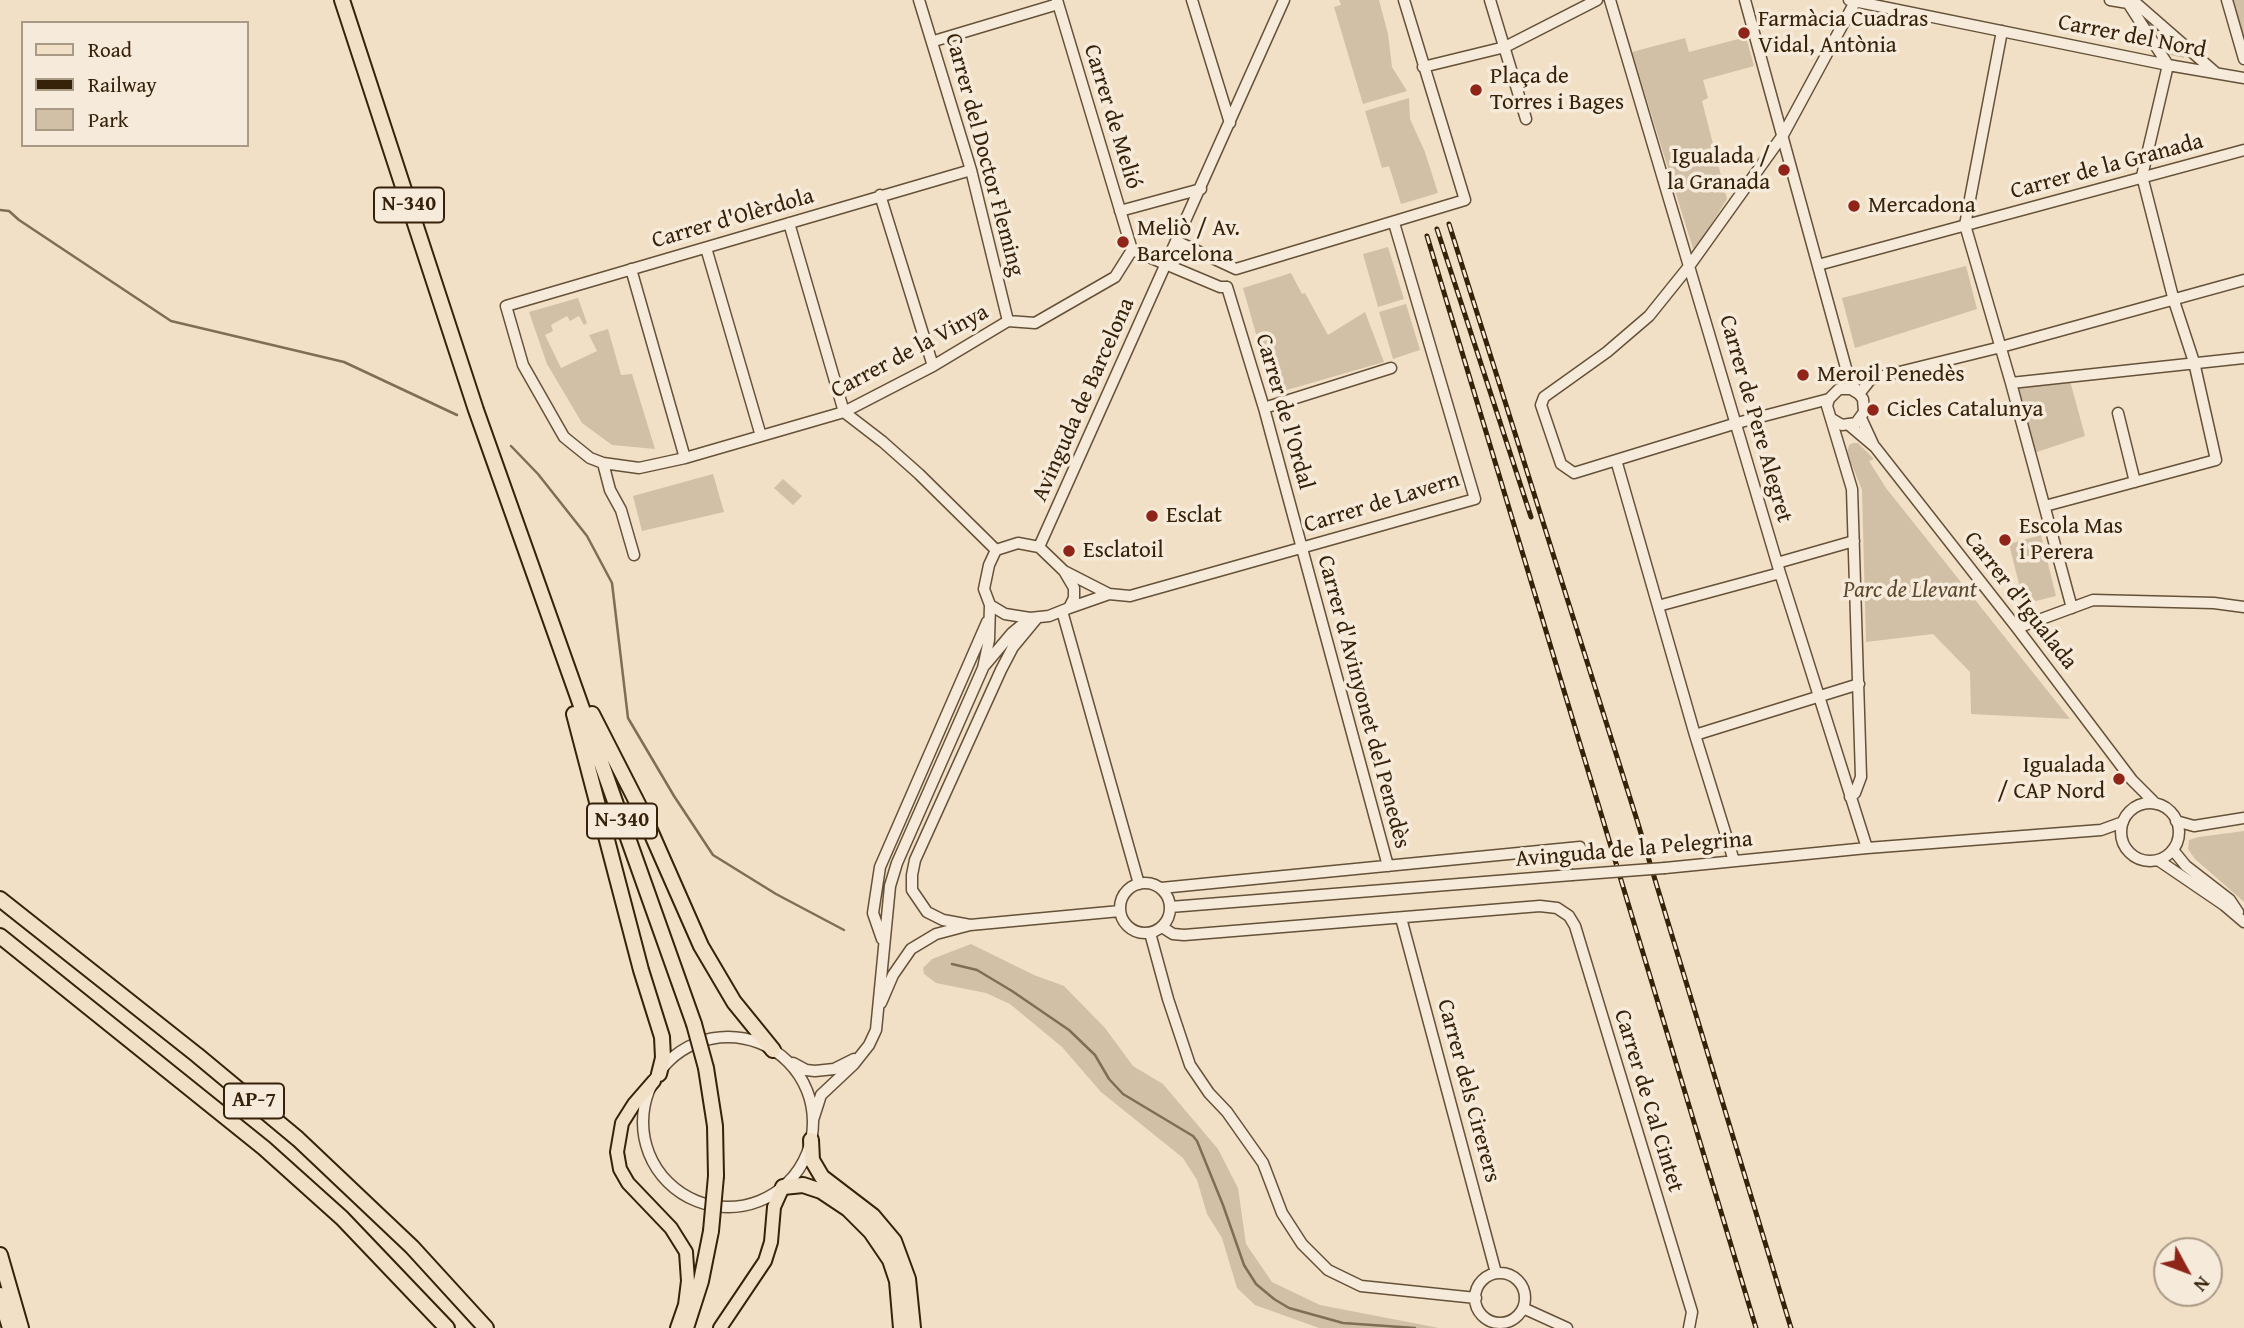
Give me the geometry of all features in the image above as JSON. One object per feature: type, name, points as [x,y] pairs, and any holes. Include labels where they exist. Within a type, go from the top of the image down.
[{"type":"highway","name":"N-340","points":[[342,0],[476,410],[694,1024],[715,1126],[716,1176],[711,1231],[701,1281],[686,1328]]},
{"type":"highway","points":[[549,618],[603,738],[642,812],[701,946],[734,1002],[777,1053]]},
{"type":"highway","points":[[549,618],[641,970],[662,1037],[663,1058],[656,1078]]},
{"type":"highway","name":"AP-7","points":[[0,899],[298,1139],[412,1247],[486,1328]]},
{"type":"highway","name":"AP-7","points":[[0,936],[264,1148],[342,1218],[447,1328]]},
{"type":"highway","points":[[811,1140],[812,1160],[822,1177],[873,1216],[894,1241],[908,1279],[913,1328]]},
{"type":"highway","points":[[783,1187],[794,1184],[814,1187],[848,1209],[871,1232],[890,1260],[897,1281],[901,1328]]},
{"type":"highway","points":[[0,1255],[21,1328]]},
{"type":"highway","points":[[0,1295],[10,1328]]},
{"type":"main road","points":[[656,1078],[622,1123],[617,1141],[618,1160],[628,1183],[671,1228],[686,1252],[688,1281],[685,1305],[677,1328]]},
{"type":"main road","points":[[720,1328],[765,1261],[771,1242],[774,1207],[783,1187]]},
{"type":"street","name":"Carrer del Doctor Fleming","points":[[919,0],[934,41],[971,170],[1008,321]]},
{"type":"street","points":[[1192,0],[1230,123]]},
{"type":"street","name":"Avinguda de Barcelona","points":[[1039,547],[1284,0]]},
{"type":"street","points":[[1176,241],[1236,269],[1465,200],[1404,0]]},
{"type":"street","points":[[1490,0],[1526,119]]},
{"type":"street","points":[[1423,67],[1505,47],[1597,0]]},
{"type":"street","name":"Carrer de Pere Alegret","points":[[1611,0],[1779,568],[1867,848]]},
{"type":"street","points":[[1745,0],[1846,368],[1865,405],[1861,418],[1847,425],[1836,423],[1832,419]]},
{"type":"street","points":[[1829,399],[1737,423],[1574,473],[1561,464],[1541,405],[1544,397],[1607,352],[1649,316],[1690,265],[1783,135],[1853,0]]},
{"type":"street","name":"Carrer del Nord","points":[[1853,0],[2168,65],[2244,78]]},
{"type":"street","points":[[2110,0],[2137,4],[2216,73]]},
{"type":"street","points":[[2227,0],[2244,59]]},
{"type":"street","points":[[934,41],[1057,2]]},
{"type":"street","name":"Carrer de Melió","points":[[1057,2],[1132,250]]},
{"type":"street","points":[[2045,506],[2216,460],[2194,362],[2142,176],[2168,65],[2127,2]]},
{"type":"street","points":[[2002,31],[1965,225],[2011,383],[2071,608]]},
{"type":"street","points":[[2168,65],[2182,62],[2187,57],[2189,48]]},
{"type":"street","name":"Carrer de la Granada","points":[[1818,265],[2244,150]]},
{"type":"street","name":"Carrer d'Olèrdola","points":[[603,463],[590,458],[564,437],[523,365],[506,306],[971,170]]},
{"type":"street","points":[[1120,211],[1201,189]]},
{"type":"street","points":[[880,195],[933,366]]},
{"type":"street","points":[[789,223],[844,412],[919,474],[996,550]]},
{"type":"street","name":"Carrer de Lavern","points":[[1066,610],[1109,594],[1130,596],[1475,499],[1394,223]]},
{"type":"street","points":[[706,248],[761,436]]},
{"type":"street","points":[[1132,250],[1220,288],[1227,287],[1236,269]]},
{"type":"street","name":"Carrer de la Vinya","points":[[603,463],[639,468],[685,458],[844,412],[933,366],[1008,321],[1035,323],[1115,277],[1132,250]]},
{"type":"street","points":[[631,269],[685,458]]},
{"type":"street","points":[[1857,392],[1871,379],[2175,301],[2244,280]]},
{"type":"street","name":"Carrer de l'Ordal","points":[[1227,287],[1264,408],[1301,547]]},
{"type":"street","points":[[2011,383],[2244,358]]},
{"type":"street","points":[[1264,408],[1391,368]]},
{"type":"street","points":[[1843,388],[1846,368]]},
{"type":"street","points":[[1850,796],[1855,793],[1861,777],[1852,489],[1827,406],[1833,393],[1843,388],[1857,392]]},
{"type":"street","points":[[2118,413],[2135,482]]},
{"type":"street","name":"Carrer d'Igualada","points":[[1861,418],[1875,447],[2132,780],[2156,804]]},
{"type":"street","points":[[1840,446],[1847,425]]},
{"type":"street","name":"Carrer d'Igualada","points":[[1847,425],[1875,447]]},
{"type":"street","points":[[1616,460],[1734,861]]},
{"type":"street","points":[[603,463],[634,555]]},
{"type":"street","points":[[1658,606],[1854,541]]},
{"type":"street","points":[[863,1052],[834,1069],[816,1071],[799,1067],[761,1044],[733,1038],[703,1041],[675,1056],[656,1078],[645,1107],[643,1125],[652,1159],[673,1188],[688,1198],[723,1207],[758,1202],[783,1187],[800,1167],[811,1140],[813,1120],[821,1095],[854,1064],[863,1052],[876,1030],[890,886],[897,863],[983,668],[989,640],[990,608],[984,589],[986,573],[996,550],[1018,542],[1039,547],[1064,571],[1074,588],[1074,598],[1066,610],[1033,618],[1005,614],[990,608]]},
{"type":"street","name":"Carrer d'Avinyonet del Penedès","points":[[1301,547],[1388,866]]},
{"type":"street","points":[[1064,571],[1109,594]]},
{"type":"street","points":[[2017,628],[2093,600],[2214,603],[2244,607]]},
{"type":"street","points":[[883,943],[873,913],[880,867],[978,646],[990,608]]},
{"type":"street","points":[[1066,610],[1139,884]]},
{"type":"street","points":[[983,668],[1001,645],[1033,618]]},
{"type":"street","points":[[970,925],[943,920],[927,912],[912,890],[913,867],[1001,670],[1033,618]]},
{"type":"street","points":[[1695,734],[1859,684]]},
{"type":"street","name":"Carrer d'Igualada","points":[[2132,780],[2140,806]]},
{"type":"street","points":[[2140,806],[2156,804],[2172,814],[2176,821],[2178,838],[2173,850],[2158,860]]},
{"type":"street","name":"Avinguda de la Pelegrina","points":[[1170,907],[2101,830],[2123,822],[2140,806]]},
{"type":"street","points":[[2176,821],[2194,826],[2244,818]]},
{"type":"street","points":[[2122,839],[2123,822]]},
{"type":"street","points":[[2178,838],[2194,826]]},
{"type":"street","name":"Avinguda de la Pelegrina","points":[[2101,830],[2122,839],[2132,855],[2149,861],[2158,860],[2244,922]]},
{"type":"street","name":"Avinguda de la Pelegrina","points":[[1161,888],[1580,848]]},
{"type":"street","points":[[2173,850],[2186,866],[2230,900],[2244,922]]},
{"type":"street","points":[[1146,883],[1161,888],[1170,907],[1170,915],[1162,927],[1150,933],[1130,929],[1120,911],[1120,904],[1127,891],[1146,883]]},
{"type":"street","name":"Avinguda de la Pelegrina","points":[[1162,927],[1173,934],[1184,935],[1540,906],[1557,908]]},
{"type":"street","name":"Carrer de Cal Cintet","points":[[1557,908],[1569,916],[1574,926],[1692,1312],[1689,1328]]},
{"type":"street","points":[[878,1010],[893,975],[911,949],[936,934],[970,925],[1120,911]]},
{"type":"street","name":"Carrer dels Cirerers","points":[[1401,918],[1496,1273]]},
{"type":"street","points":[[1150,933],[1190,1065],[1263,1163],[1282,1213],[1302,1244],[1328,1270],[1361,1286],[1476,1298]]},
{"type":"street","points":[[777,1053],[802,1080],[810,1100],[813,1120]]},
{"type":"street","points":[[1496,1273],[1517,1279],[1525,1291],[1523,1308],[1517,1317],[1506,1323],[1497,1323],[1482,1315],[1477,1307],[1479,1285],[1488,1276],[1496,1273]]},
{"type":"street","points":[[1523,1308],[1567,1328]]},
{"type":"green space","points":[[1339,0],[1379,0],[1388,34],[1392,67],[1407,91],[1363,104],[1334,7],[1341,5]]},
{"type":"green space","points":[[2231,0],[2244,0],[2244,42]]},
{"type":"green space","points":[[2149,17],[2184,49],[2184,58],[2166,54],[2143,20]]},
{"type":"green space","points":[[1746,37],[1754,66],[1703,80],[1708,98],[1702,101],[1727,199],[1694,252],[1632,52],[1685,38],[1689,52]]},
{"type":"green space","points":[[1409,98],[1410,119],[1425,152],[1438,193],[1401,204],[1389,166],[1382,168],[1365,111]]},
{"type":"green space","points":[[1388,247],[1404,299],[1378,307],[1363,254]]},
{"type":"green space","points":[[1966,266],[1977,309],[1855,348],[1842,298]]},
{"type":"green space","points":[[1291,273],[1328,335],[1365,312],[1384,362],[1273,394],[1243,288]]},
{"type":"green space","points":[[578,298],[587,323],[584,325],[579,316],[570,321],[567,316],[551,325],[553,331],[545,335],[561,368],[597,351],[589,335],[608,329],[621,375],[632,374],[655,449],[612,445],[582,423],[547,364],[529,312]]},
{"type":"green space","points":[[1406,304],[1420,350],[1393,359],[1379,312]]},
{"type":"green space","points":[[2069,377],[2085,436],[2031,454],[2011,383]]},
{"type":"green space","name":"Parc de Llevant","points":[[1858,443],[1874,459],[1869,461],[1886,488],[2070,719],[1971,714],[1970,672],[1933,634],[1866,642],[1862,490],[1847,453],[1849,445]]},
{"type":"green space","points":[[713,474],[724,512],[642,531],[633,496]]},
{"type":"green space","points":[[783,479],[802,496],[793,505],[774,488]]},
{"type":"green space","points":[[2041,535],[2056,596],[2024,604],[2009,544]]},
{"type":"green space","points":[[2244,831],[2244,902],[2195,859],[2188,849],[2189,840]]},
{"type":"green space","points":[[971,944],[1034,975],[1064,986],[1105,1028],[1133,1066],[1163,1084],[1218,1149],[1238,1188],[1246,1244],[1272,1282],[1320,1305],[1439,1328],[1319,1328],[1255,1305],[1237,1288],[1222,1238],[1207,1214],[1197,1180],[1183,1158],[1101,1092],[1062,1047],[1010,1004],[986,993],[936,983],[924,974],[923,968],[932,959]]},
{"type":"waterway","points":[[0,210],[9,211],[171,321],[344,362],[457,415]]},
{"type":"waterway","points":[[511,446],[538,474],[587,536],[612,583],[628,718],[713,855],[776,894],[844,930]]},
{"type":"waterway","points":[[952,964],[977,970],[1069,1030],[1095,1055],[1109,1079],[1123,1094],[1193,1136],[1223,1205],[1244,1265],[1256,1284],[1274,1299],[1289,1308],[1343,1323],[1415,1328]]},
{"type":"railway","points":[[1449,224],[1636,817],[1791,1328]]},
{"type":"railway","points":[[1437,229],[1531,517]]},
{"type":"railway","points":[[1427,236],[1756,1328]]},
{"type":"place","name":"Farmàcia Cuadras Vidal, Antònia","points":[[1744,33]]},
{"type":"place","name":"Plaça de Torres i Bages","points":[[1476,90]]},
{"type":"place","name":"Igualada / la Granada","points":[[1784,170]]},
{"type":"place","name":"Mercadona","points":[[1854,206]]},
{"type":"place","name":"Meliò / Av. Barcelona","points":[[1123,242]]},
{"type":"place","name":"Meroil Penedès","points":[[1803,375]]},
{"type":"place","name":"Cicles Catalunya","points":[[1873,410]]},
{"type":"place","name":"Esclat","points":[[1152,516]]},
{"type":"place","name":"Escola Mas i Perera","points":[[2005,540]]},
{"type":"place","name":"Esclatoil","points":[[1069,551]]},
{"type":"place","name":"Igualada / CAP Nord","points":[[2119,779]]}]
